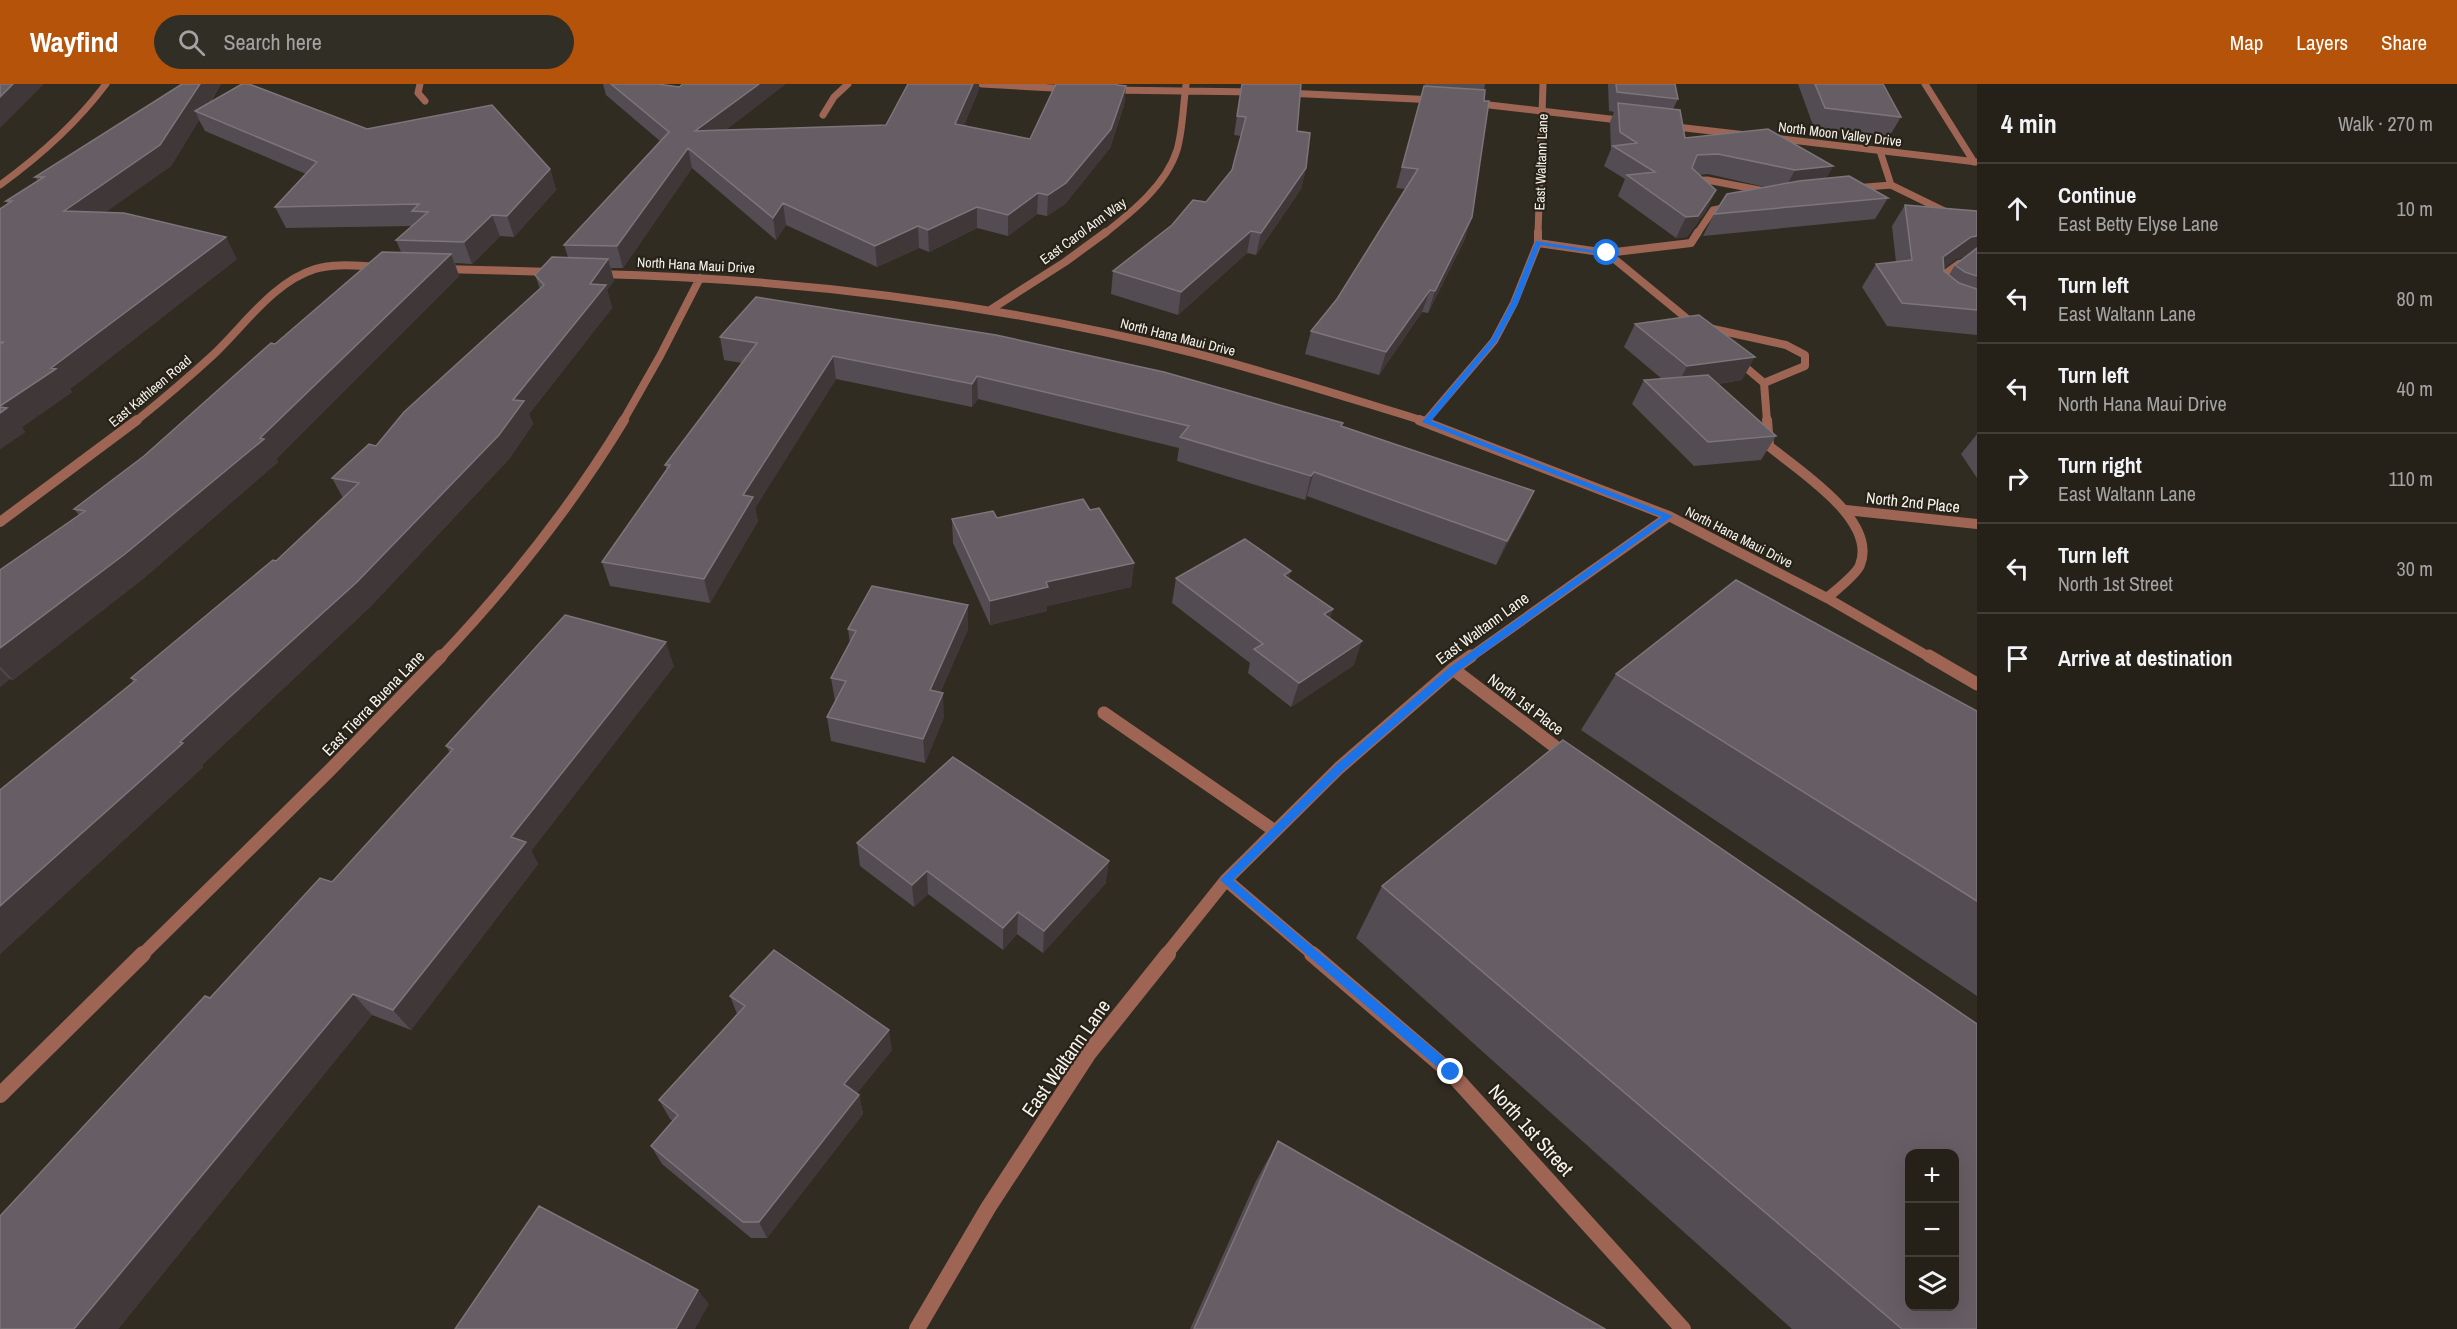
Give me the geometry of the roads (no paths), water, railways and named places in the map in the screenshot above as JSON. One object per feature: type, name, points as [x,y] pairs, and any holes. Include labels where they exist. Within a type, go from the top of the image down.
[{"type":"street","points":[[0,185],[38,156],[92,103],[106,84]]},
{"type":"street","points":[[420,84],[418,93],[425,101]]},
{"type":"street","points":[[822,116],[834,97],[848,84]]},
{"type":"street","points":[[982,84],[1081,89]]},
{"type":"street","name":"East Waltann Lane","points":[[1426,422],[1494,341],[1514,303],[1538,243],[1543,84]]},
{"type":"street","points":[[1925,84],[1975,162]]},
{"type":"street","points":[[1103,90],[1185,88],[1266,92]]},
{"type":"street","name":"East Carol Ann Way","points":[[990,310],[1093,242],[1146,199],[1173,160],[1178,145],[1185,88]]},
{"type":"street","points":[[1278,93],[1448,101]]},
{"type":"street","points":[[1469,103],[1638,122]]},
{"type":"street","name":"North Moon Valley Drive","points":[[1661,125],[1753,136]]},
{"type":"street","name":"North Moon Valley Drive","points":[[1765,137],[1975,162]]},
{"type":"street","points":[[1880,151],[1891,185]]},
{"type":"street","points":[[1688,187],[1690,180],[1707,180],[1777,195],[1768,199]]},
{"type":"street","points":[[1845,189],[1891,185],[1977,227]]},
{"type":"street","points":[[1704,202],[1713,210]]},
{"type":"street","points":[[1538,243],[1607,253],[1691,243],[1713,210],[1741,204]]},
{"type":"street","points":[[1607,253],[1711,339]]},
{"type":"street","points":[[1934,290],[1934,282],[1954,265],[1966,261],[1977,261]]},
{"type":"street","name":"East Kathleen Road","points":[[0,522],[129,429],[212,356],[281,288],[308,271],[345,266],[391,267]]},
{"type":"street","points":[[426,268],[565,273]]},
{"type":"street","name":"North Hana Maui Drive","points":[[589,273],[817,286],[990,310],[1192,353],[1426,422],[1669,516],[1827,598],[1977,684]]},
{"type":"street","name":"East Tierra Buena Lane","points":[[0,1095],[376,724],[453,644],[510,578],[583,483],[626,418],[700,278]]},
{"type":"street","points":[[1694,324],[1786,345],[1805,355],[1804,366],[1764,383]]},
{"type":"street","points":[[1729,354],[1764,383],[1769,446],[1846,510],[1863,540],[1860,566],[1827,598]]},
{"type":"street","name":"North 2nd Place","points":[[1846,510],[1977,524]]},
{"type":"street","name":"East Waltann Lane","points":[[917,1329],[988,1208],[1089,1053],[1226,880],[1339,768],[1453,669],[1669,516]]},
{"type":"street","name":"North 1st Place","points":[[1453,669],[1574,761]]},
{"type":"street","points":[[1104,713],[1275,831]]},
{"type":"street","name":"North 1st Street","points":[[1226,880],[1451,1072],[1683,1329]]}]
